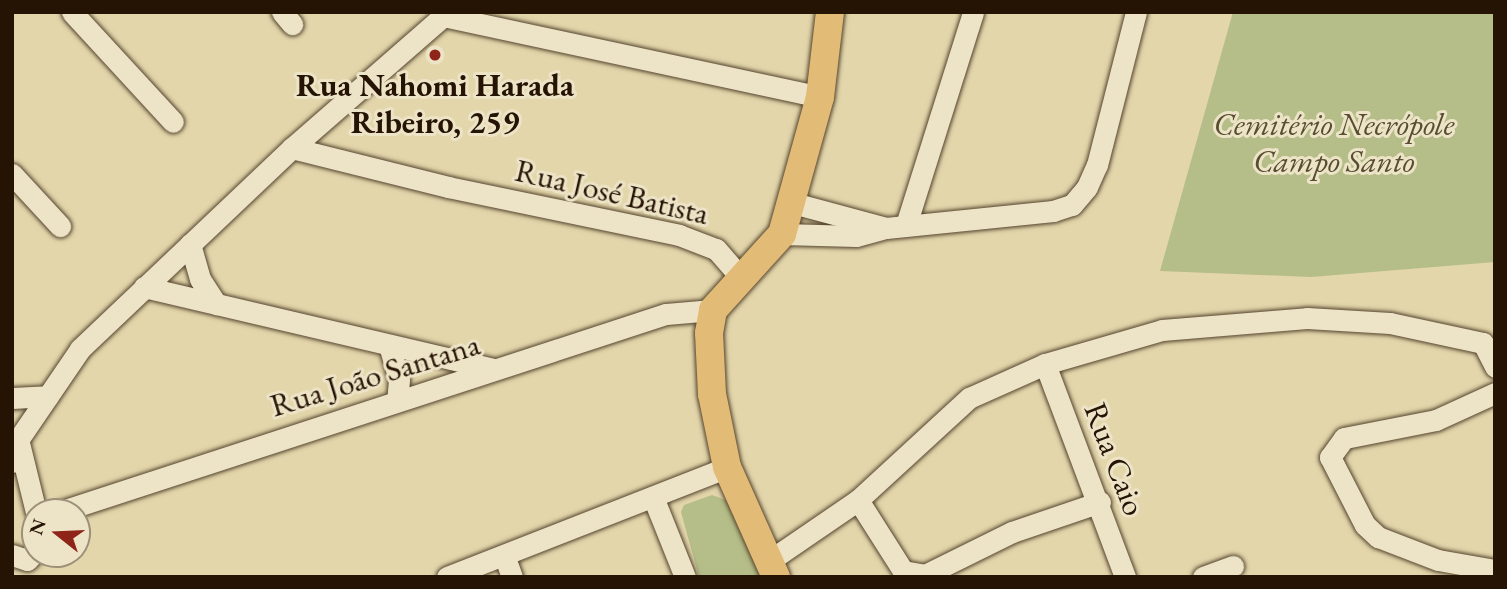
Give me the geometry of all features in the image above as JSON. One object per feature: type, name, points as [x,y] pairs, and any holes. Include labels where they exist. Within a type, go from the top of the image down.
[{"type":"main road","points":[[773,569],[727,467],[712,394],[709,333],[713,310],[782,234],[793,204],[820,97],[830,12]]},
{"type":"street","points":[[72,12],[173,122]]},
{"type":"street","points":[[896,226],[973,12]]},
{"type":"street","points":[[782,234],[856,236],[896,226],[1053,211],[1072,205],[1087,187],[1097,165],[1136,12]]},
{"type":"street","points":[[12,462],[15,436],[48,396],[80,349],[292,148],[445,14],[820,97]]},
{"type":"street","name":"Rua José Batista","points":[[292,148],[448,187],[679,235],[716,249],[741,278]]},
{"type":"street","points":[[12,174],[60,226]]},
{"type":"street","points":[[793,204],[896,226]]},
{"type":"street","points":[[190,244],[200,279],[216,304]]},
{"type":"street","points":[[144,287],[496,369]]},
{"type":"street","name":"Rua João Santana","points":[[91,501],[666,314],[713,310]]},
{"type":"street","points":[[773,569],[858,500],[969,398],[1045,364],[1172,328],[1307,318],[1390,323],[1489,340],[1495,367]]},
{"type":"street","points":[[389,345],[399,380],[397,401]]},
{"type":"street","name":"Rua Caio","points":[[1045,364],[1100,502],[1125,577]]},
{"type":"street","points":[[1495,393],[1436,420],[1344,438],[1334,446],[1332,461],[1365,525],[1378,537],[1438,560],[1495,570]]},
{"type":"street","points":[[12,398],[48,396]]},
{"type":"street","points":[[15,436],[32,498]]},
{"type":"street","points":[[447,577],[727,467]]},
{"type":"street","points":[[653,497],[685,577]]},
{"type":"street","points":[[858,500],[903,571],[925,575],[955,570],[1023,527],[1100,502]]},
{"type":"street","points":[[503,555],[512,577]]},
{"type":"street","points":[[1203,577],[1233,566]]},
{"type":"green space","name":"Cemitério Necrópole Campo Santo","points":[[1233,12],[1495,12],[1495,262],[1311,277],[1160,271]]},
{"type":"green space","points":[[712,495],[726,500],[764,577],[699,577],[681,512],[684,505]]},
{"type":"place","name":"Rua Nahomi Harada Ribeiro, 259","points":[[435,55]]}]
